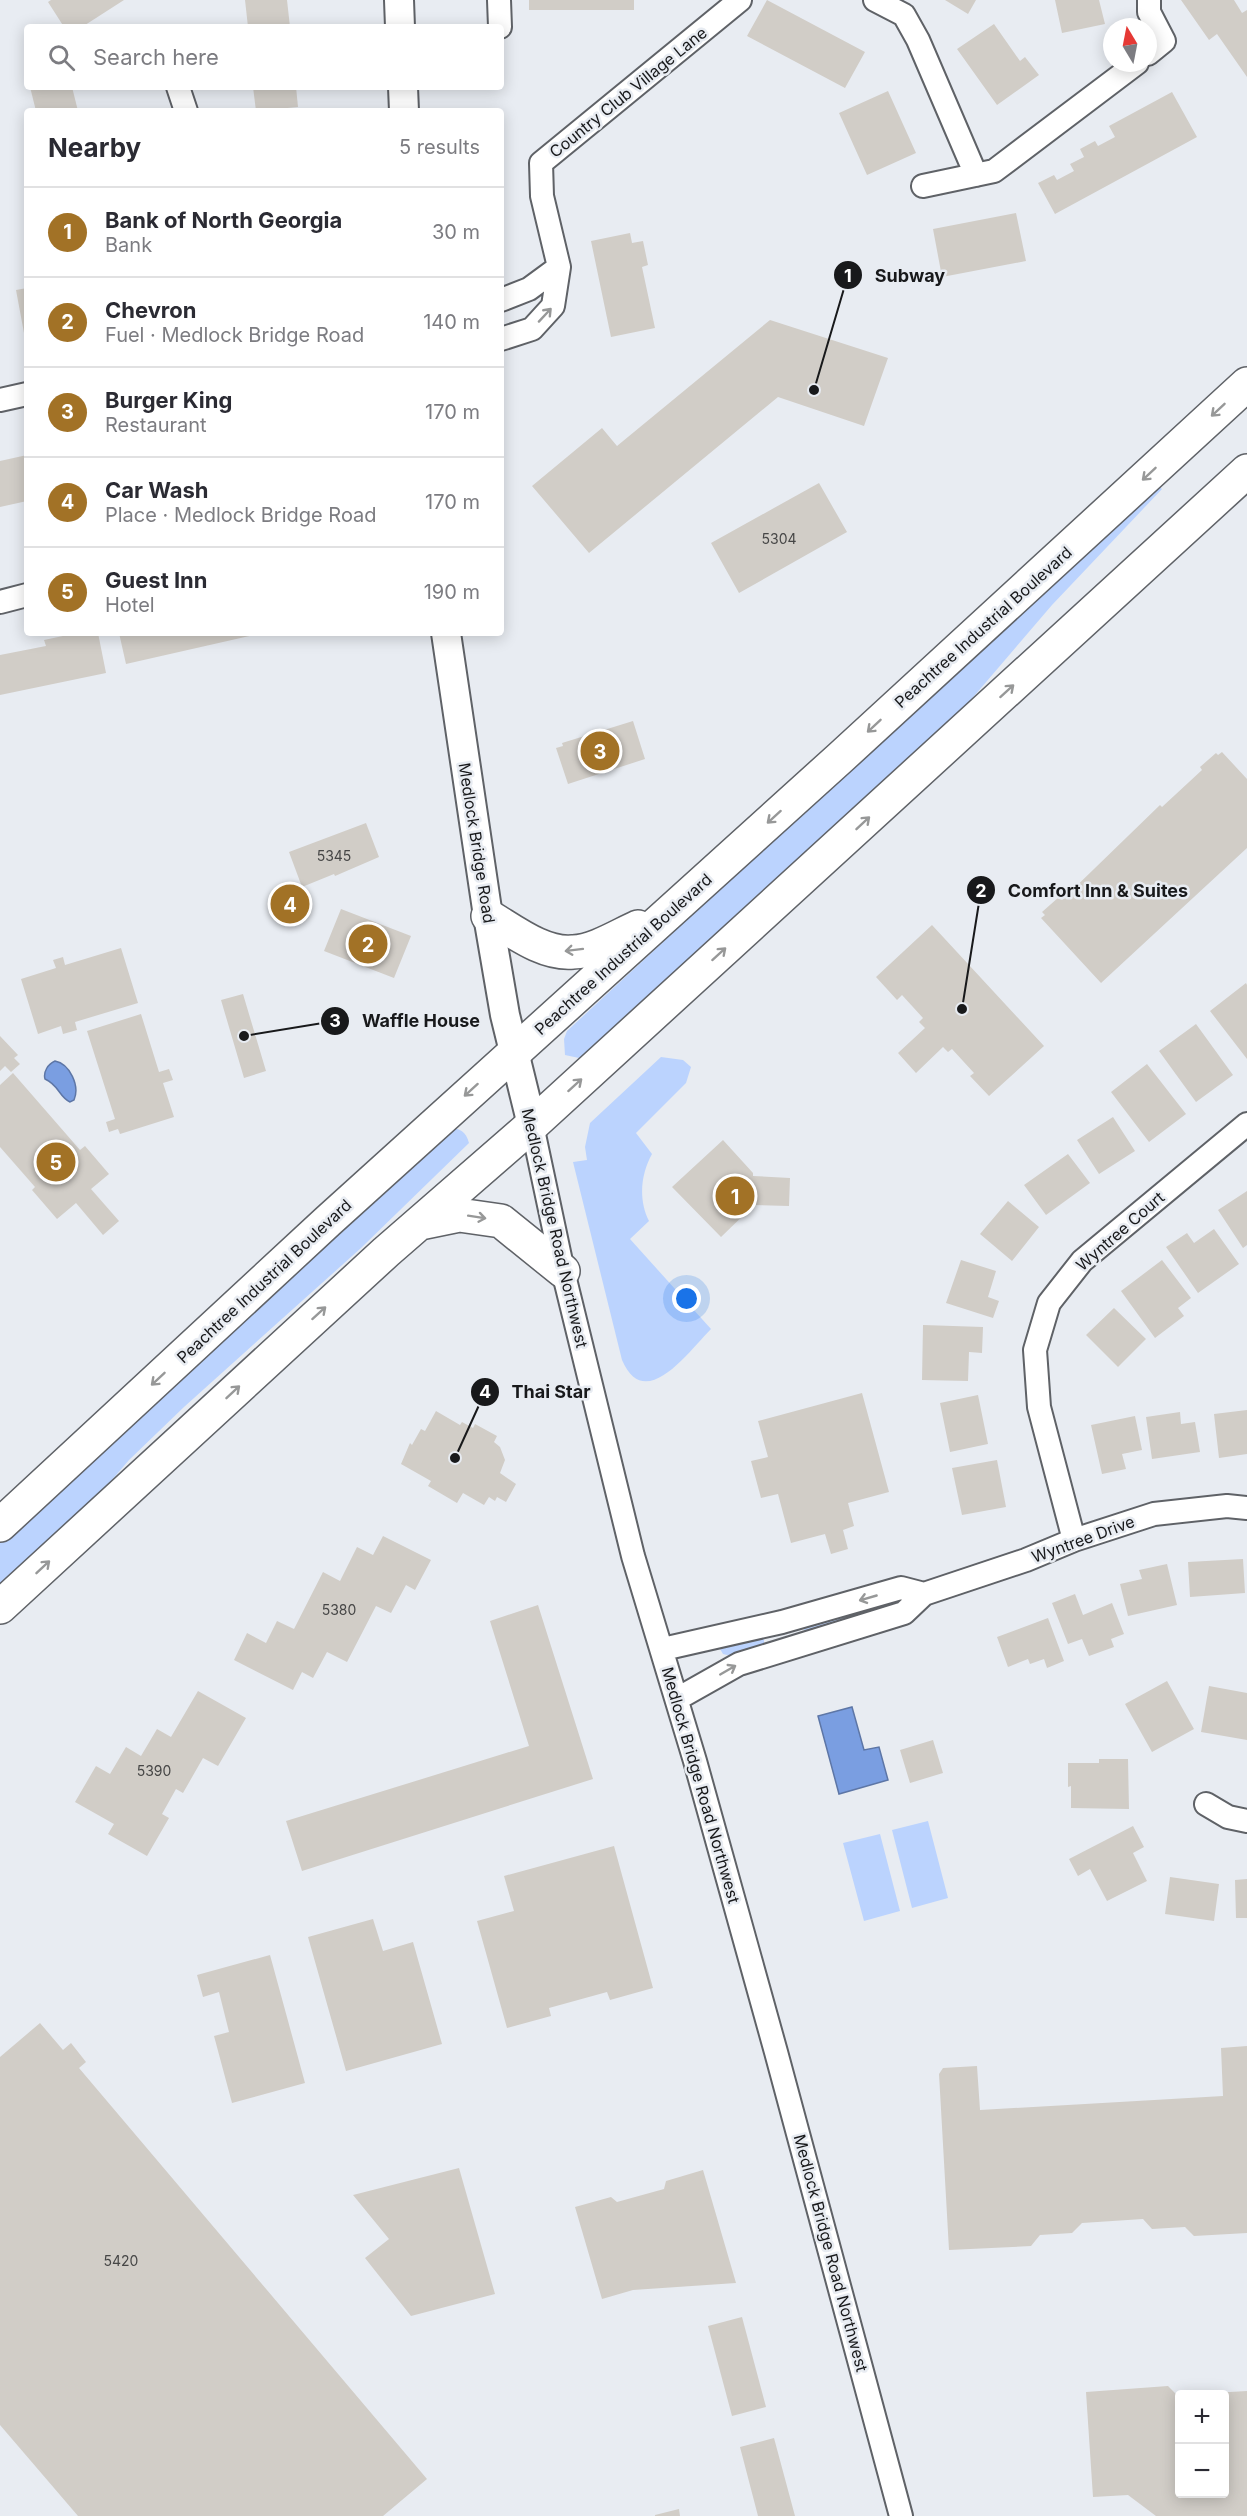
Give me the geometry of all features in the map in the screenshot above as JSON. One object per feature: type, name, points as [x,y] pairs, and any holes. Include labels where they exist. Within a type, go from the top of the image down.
[{"type":"highway","name":"Peachtree Industrial Boulevard","points":[[0,1525],[514,1051],[832,765],[1247,384]]},
{"type":"highway","points":[[0,1607],[420,1222],[532,1125],[1247,471]]},
{"type":"highway","points":[[488,916],[546,949],[572,953],[605,943],[667,914]]},
{"type":"highway","points":[[420,1222],[459,1215],[501,1221],[563,1271]]},
{"type":"main road","points":[[399,0],[400,24]]},
{"type":"main road","points":[[403,90],[404,108]]},
{"type":"main road","name":"Medlock Bridge Road","points":[[446,636],[488,916],[505,1015],[514,1051]]},
{"type":"main road","name":"Medlock Bridge Road Northwest","points":[[514,1051],[532,1125]]},
{"type":"street","points":[[499,0],[500,24]]},
{"type":"street","name":"Country Club Village Lane","points":[[504,338],[532,328],[553,306],[559,267],[542,196],[541,163],[740,0]]},
{"type":"street","points":[[875,0],[904,15],[918,40],[976,175]]},
{"type":"street","points":[[1149,0],[1149,12],[1152,18]]},
{"type":"street","points":[[1157,27],[1164,41],[1157,47]]},
{"type":"street","points":[[923,186],[994,171],[1125,72]]},
{"type":"street","points":[[179,90],[185,108]]},
{"type":"street","points":[[504,299],[529,289],[559,267]]},
{"type":"street","points":[[0,400],[24,394]]},
{"type":"street","points":[[0,602],[24,597]]},
{"type":"street","name":"Wyntree Court","points":[[1074,1540],[1039,1407],[1035,1350],[1049,1303],[1082,1261],[1247,1124]]},
{"type":"street","name":"Medlock Bridge Road Northwest","points":[[532,1125],[563,1271],[633,1556],[663,1649],[786,2086],[901,2516]]},
{"type":"street","name":"Wyntree Drive","points":[[677,1699],[739,1664],[904,1613],[924,1593],[1026,1560],[1074,1540],[1154,1514],[1227,1506],[1247,1508]]},
{"type":"street","name":"Wyntree Drive","points":[[663,1649],[782,1622],[901,1588],[924,1593]]},
{"type":"street","points":[[1206,1804],[1228,1817],[1247,1821]]},
{"type":"shaded area","points":[[1152,481],[1162,489],[1052,605],[969,702],[593,1048],[579,1058],[565,1055],[564,1039],[567,1031],[980,649]]},
{"type":"shaded area","points":[[661,1057],[683,1060],[691,1067],[686,1083],[636,1133],[652,1154],[645,1170],[642,1187],[643,1204],[649,1221],[630,1239],[711,1329],[667,1373],[654,1380],[643,1381],[632,1375],[622,1360],[573,1162],[587,1160],[585,1147],[590,1123]]},
{"type":"shaded area","points":[[55,1061],[65,1066],[75,1082],[76,1094],[74,1100],[70,1102],[45,1079],[47,1068]]},
{"type":"shaded area","points":[[449,1127],[462,1131],[469,1143],[361,1248],[184,1407],[129,1460],[82,1515],[0,1589],[0,1539]]},
{"type":"shaded area","points":[[899,1596],[902,1602],[809,1633],[804,1630],[803,1624]]},
{"type":"shaded area","points":[[764,1635],[764,1644],[743,1652],[727,1655],[723,1654],[720,1649],[721,1645]]},
{"type":"shaded area","points":[[852,1707],[864,1750],[879,1747],[888,1780],[839,1794],[818,1716]]},
{"type":"shaded area","points":[[928,1821],[948,1898],[912,1908],[892,1830]]},
{"type":"shaded area","points":[[880,1834],[900,1911],[864,1921],[843,1843]]},
{"type":"building","points":[[51,0],[124,0],[87,24],[62,24],[48,2]]},
{"type":"building","points":[[245,0],[287,0],[290,24],[248,24]]},
{"type":"building","points":[[529,0],[634,0],[634,10],[529,10]]},
{"type":"building","points":[[767,0],[865,52],[845,88],[747,36]]},
{"type":"building","points":[[945,0],[976,0],[968,14]]},
{"type":"building","points":[[1055,0],[1099,0],[1103,24],[1062,33]]},
{"type":"building","points":[[1181,0],[1234,0],[1242,13],[1247,10],[1247,77],[1217,34],[1209,40]]},
{"type":"building","points":[[994,24],[1020,61],[1025,57],[1039,75],[997,105],[957,49]]},
{"type":"building","points":[[31,90],[73,90],[77,108],[35,108]]},
{"type":"building","points":[[253,90],[296,90],[298,107],[256,108]]},
{"type":"building","points":[[888,91],[916,153],[867,175],[839,113]]},
{"type":"building","points":[[1172,92],[1197,137],[1055,214],[1038,183],[1054,175],[1057,180],[1074,171],[1070,164],[1084,157],[1080,149],[1095,141],[1098,146],[1115,137],[1109,126]]},
{"type":"building","points":[[1016,213],[1026,261],[942,277],[933,229]]},
{"type":"building","points":[[630,233],[632,243],[643,241],[648,265],[642,267],[655,328],[611,337],[591,241]]},
{"type":"building","points":[[24,289],[24,333],[16,290]]},
{"type":"building","points":[[770,320],[888,358],[864,426],[778,397],[589,553],[532,486],[602,428],[617,446]]},
{"type":"building","points":[[24,456],[24,502],[0,507],[0,461]]},
{"type":"building","points":[[819,483],[847,532],[739,593],[711,543]]},
{"type":"building","points":[[63,636],[99,636],[106,673],[0,695],[0,655],[46,646],[44,640]]},
{"type":"building","points":[[120,636],[249,636],[126,664]]},
{"type":"building","points":[[633,721],[645,759],[568,784],[556,748],[563,746],[562,743]]},
{"type":"building","points":[[1222,752],[1247,779],[1247,848],[1101,983],[1041,918],[1045,915],[1042,912],[1059,897],[1062,900],[1160,805],[1162,807],[1202,770],[1200,767],[1216,753],[1218,755]]},
{"type":"building","points":[[366,823],[379,857],[302,887],[289,852]]},
{"type":"building","points":[[298,884],[307,919],[283,925],[274,890]]},
{"type":"building","points":[[341,909],[411,936],[394,978],[324,951]]},
{"type":"building","points":[[932,925],[1044,1046],[989,1096],[970,1076],[974,1073],[952,1049],[948,1052],[943,1047],[916,1073],[898,1053],[925,1028],[919,1022],[923,1018],[902,995],[897,1000],[876,977]]},
{"type":"building","points":[[121,948],[138,1003],[75,1022],[77,1030],[63,1034],[61,1026],[38,1034],[21,979],[56,968],[53,960],[63,957],[65,965]]},
{"type":"building","points":[[1246,983],[1247,985],[1247,1059],[1210,1011]]},
{"type":"building","points":[[243,994],[266,1071],[244,1078],[221,1000]]},
{"type":"building","points":[[141,1014],[159,1072],[169,1069],[173,1080],[163,1083],[174,1117],[120,1134],[118,1129],[109,1132],[106,1122],[115,1119],[87,1031]]},
{"type":"building","points":[[1196,1024],[1233,1075],[1196,1102],[1159,1051]]},
{"type":"building","points":[[0,1036],[18,1055],[14,1058],[20,1064],[11,1072],[5,1066],[0,1071]]},
{"type":"building","points":[[1147,1064],[1186,1114],[1149,1142],[1111,1092]]},
{"type":"building","points":[[13,1073],[80,1150],[85,1146],[109,1174],[91,1189],[119,1221],[103,1235],[76,1203],[57,1219],[32,1190],[35,1187],[0,1147],[0,1085]]},
{"type":"building","points":[[1113,1117],[1135,1151],[1099,1174],[1077,1140]]},
{"type":"building","points":[[723,1140],[753,1173],[753,1176],[790,1178],[789,1206],[751,1205],[750,1209],[721,1237],[672,1187]]},
{"type":"building","points":[[1068,1154],[1090,1183],[1046,1215],[1024,1185]]},
{"type":"building","points":[[1247,1191],[1247,1245],[1243,1248],[1218,1210]]},
{"type":"building","points":[[1008,1201],[1039,1227],[1012,1261],[980,1234]]},
{"type":"building","points":[[1214,1229],[1239,1264],[1198,1293],[1166,1247],[1187,1233],[1194,1243]]},
{"type":"building","points":[[961,1260],[996,1271],[988,1297],[999,1301],[993,1318],[946,1303]]},
{"type":"building","points":[[1162,1260],[1191,1298],[1178,1308],[1184,1316],[1155,1338],[1121,1291]]},
{"type":"building","points":[[1114,1308],[1146,1339],[1118,1367],[1086,1335]]},
{"type":"building","points":[[923,1325],[983,1327],[982,1353],[969,1352],[968,1381],[922,1380]]},
{"type":"building","points":[[862,1393],[889,1492],[848,1503],[854,1526],[843,1530],[848,1549],[831,1554],[825,1534],[791,1543],[778,1494],[761,1498],[751,1461],[768,1457],[758,1421]]},
{"type":"building","points":[[978,1395],[988,1444],[950,1452],[940,1403]]},
{"type":"building","points":[[1247,1410],[1247,1454],[1219,1458],[1214,1414]]},
{"type":"building","points":[[436,1411],[460,1425],[462,1422],[473,1428],[475,1424],[497,1436],[494,1442],[500,1447],[505,1460],[500,1473],[516,1484],[506,1502],[497,1497],[495,1501],[489,1497],[484,1505],[463,1493],[457,1503],[428,1486],[431,1481],[401,1464],[410,1443],[412,1445],[421,1429],[425,1431]]},
{"type":"building","points":[[1180,1412],[1181,1424],[1195,1422],[1200,1452],[1152,1459],[1146,1417]]},
{"type":"building","points":[[1135,1416],[1142,1450],[1122,1454],[1126,1469],[1102,1474],[1091,1425]]},
{"type":"building","points":[[997,1460],[1006,1507],[962,1515],[952,1468]]},
{"type":"building","points":[[383,1536],[431,1560],[415,1590],[406,1585],[391,1613],[376,1606],[347,1662],[327,1652],[313,1678],[302,1672],[293,1690],[234,1660],[247,1633],[266,1643],[277,1621],[294,1629],[323,1572],[340,1581],[357,1547],[373,1555]]},
{"type":"building","points":[[1243,1559],[1245,1593],[1190,1597],[1188,1562]]},
{"type":"building","points":[[1167,1564],[1177,1605],[1128,1616],[1120,1584],[1142,1579],[1139,1570]]},
{"type":"building","points":[[1075,1594],[1083,1615],[1112,1603],[1124,1634],[1111,1639],[1114,1647],[1089,1656],[1082,1639],[1068,1644],[1052,1603]]},
{"type":"building","points":[[538,1605],[593,1779],[302,1871],[286,1821],[529,1746],[490,1621]]},
{"type":"building","points":[[1048,1618],[1064,1661],[1047,1668],[1044,1659],[1030,1664],[1028,1659],[1008,1667],[997,1637]]},
{"type":"building","points":[[1167,1681],[1194,1729],[1152,1752],[1125,1704]]},
{"type":"building","points":[[1209,1686],[1247,1693],[1247,1740],[1201,1732]]},
{"type":"building","points":[[198,1691],[246,1718],[218,1766],[203,1758],[183,1793],[176,1789],[162,1814],[169,1818],[147,1856],[108,1834],[114,1824],[75,1802],[96,1766],[110,1774],[126,1747],[141,1756],[157,1729],[171,1737]]},
{"type":"building","points":[[933,1740],[943,1773],[910,1783],[900,1750]]},
{"type":"building","points":[[1099,1759],[1128,1759],[1129,1809],[1071,1808],[1068,1763],[1099,1763]]},
{"type":"building","points":[[1133,1826],[1144,1847],[1133,1853],[1147,1881],[1107,1901],[1090,1869],[1078,1876],[1069,1859]]},
{"type":"building","points":[[614,1846],[653,1988],[610,2000],[607,1992],[549,2008],[551,2016],[507,2028],[477,1921],[514,1911],[504,1876]]},
{"type":"building","points":[[1170,1877],[1219,1884],[1214,1921],[1165,1914]]},
{"type":"building","points":[[1247,1879],[1247,1918],[1236,1918],[1235,1880]]},
{"type":"building","points":[[373,1919],[383,1951],[413,1942],[442,2044],[346,2071],[308,1937]]},
{"type":"building","points":[[270,1955],[305,2083],[232,2103],[214,2036],[229,2032],[219,1992],[203,1997],[197,1975]]},
{"type":"building","points":[[40,2023],[63,2050],[71,2043],[86,2062],[79,2068],[427,2479],[383,2516],[78,2516],[0,2425],[0,2057]]},
{"type":"building","points":[[1247,2046],[1247,2233],[1194,2236],[1185,2227],[1152,2229],[1143,2219],[1082,2223],[1072,2233],[1040,2235],[1031,2246],[949,2250],[939,2074],[943,2068],[977,2066],[980,2110],[1223,2096],[1221,2048]]},
{"type":"building","points":[[459,2168],[495,2294],[411,2316],[365,2258],[389,2239],[353,2195]]},
{"type":"building","points":[[703,2170],[736,2283],[633,2290],[602,2299],[575,2207],[611,2197],[617,2202],[664,2189],[666,2181]]},
{"type":"building","points":[[742,2317],[766,2407],[732,2416],[708,2326]]},
{"type":"building","points":[[1168,2386],[1175,2393],[1175,2498],[1229,2498],[1229,2392],[1247,2391],[1247,2516],[1156,2516],[1128,2495],[1093,2497],[1086,2392]]},
{"type":"building","points":[[774,2438],[795,2516],[758,2516],[740,2447]]},
{"type":"building","points":[[679,2509],[680,2516],[655,2516],[655,2515]]},
{"type":"place","name":"Subway","points":[[814,390]]},
{"type":"place","name":"Burger King","points":[[600,751]]},
{"type":"place","name":"Car Wash","points":[[290,904]]},
{"type":"place","name":"Chevron","points":[[368,944]]},
{"type":"place","name":"Comfort Inn & Suites","points":[[962,1009]]},
{"type":"place","name":"Waffle House","points":[[244,1036]]},
{"type":"place","name":"Guest Inn","points":[[56,1162]]},
{"type":"place","name":"Bank of North Georgia","points":[[735,1196]]},
{"type":"place","name":"Thai Star","points":[[455,1458]]}]
